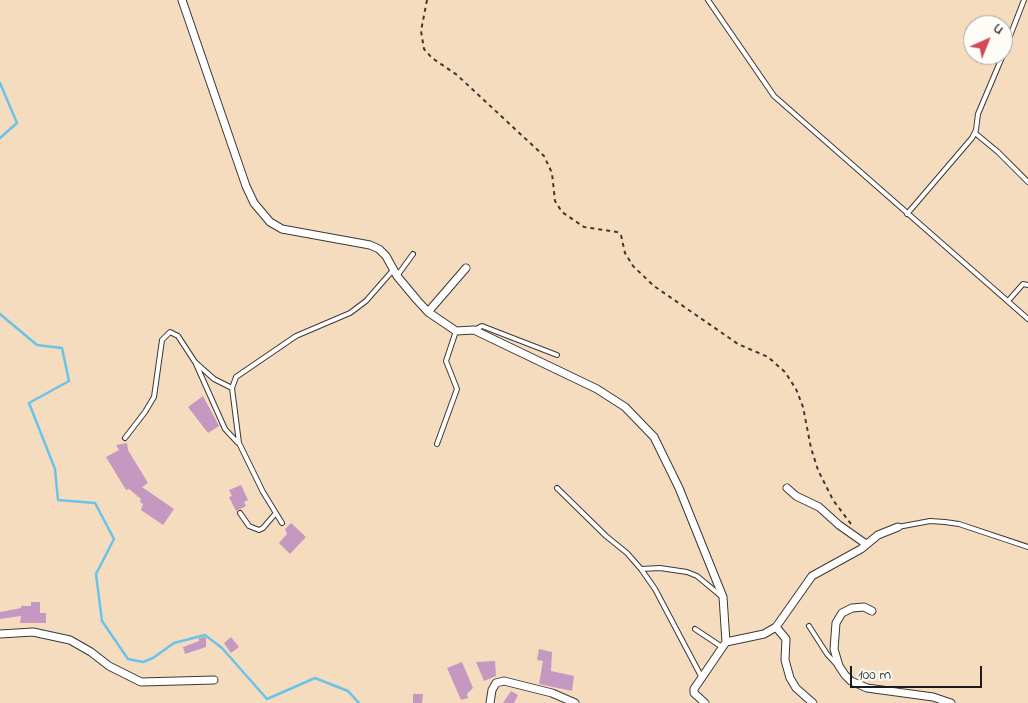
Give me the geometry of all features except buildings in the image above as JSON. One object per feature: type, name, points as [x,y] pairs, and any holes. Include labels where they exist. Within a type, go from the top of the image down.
[{"type":"street","points":[[182,0],[234,152],[254,203],[270,222],[282,229],[370,245],[386,256],[395,273],[428,312],[456,331],[474,330],[597,389],[626,407],[645,425],[662,450],[723,597],[724,645],[701,676],[694,693],[705,703]]},
{"type":"street","points":[[428,312],[466,268]]},
{"type":"street","points":[[787,488],[796,496],[819,506],[839,525],[866,544]]},
{"type":"street","points":[[724,645],[764,634],[776,627],[812,576],[866,544],[878,534],[898,527]]},
{"type":"street","points":[[872,611],[864,607],[852,608],[845,611],[837,619],[833,642],[839,666],[851,682],[867,688],[933,697],[951,703]]},
{"type":"street","points":[[776,627],[786,639],[785,660],[790,678],[796,688],[814,703]]},
{"type":"street","points":[[0,634],[33,632],[70,640],[91,652],[109,666],[141,682],[214,680]]},
{"type":"street","points":[[490,703],[492,690],[496,683],[504,681],[552,693],[575,703]]},
{"type":"lane","points":[[708,0],[774,96],[1028,319]]},
{"type":"lane","points":[[1013,29],[1024,0]]},
{"type":"lane","points":[[907,214],[975,133],[978,114],[999,65]]},
{"type":"lane","points":[[975,133],[998,152],[1028,182]]},
{"type":"lane","points":[[239,443],[232,388],[236,376],[296,336],[350,313],[366,301],[413,254]]},
{"type":"lane","points":[[1008,301],[1023,284],[1028,285]]},
{"type":"lane","points":[[474,330],[482,326],[557,354]]},
{"type":"lane","points":[[437,444],[457,389],[446,361],[456,331]]},
{"type":"lane","points":[[125,438],[154,397],[162,340],[170,332],[178,336],[195,362],[225,429],[239,443],[282,524]]},
{"type":"lane","points":[[195,362],[214,379],[232,388]]},
{"type":"lane","points":[[556,488],[606,536],[627,553],[641,569],[655,589],[701,676]]},
{"type":"lane","points":[[240,513],[249,526],[259,530],[275,514]]},
{"type":"lane","points":[[898,527],[930,522],[960,524],[1028,547]]},
{"type":"lane","points":[[641,569],[660,568],[687,572],[696,576],[723,597]]},
{"type":"lane","points":[[809,626],[827,654],[839,666]]},
{"type":"lane","points":[[695,628],[724,645]]},
{"type":"path","points":[[427,0],[421,31],[424,49],[432,58],[456,75],[544,156],[552,173],[554,201],[562,212],[584,227],[618,232],[621,235],[625,252],[632,266],[663,294],[738,344],[768,357],[785,372],[796,389],[803,408],[811,448],[818,470],[833,500],[856,528]]},
{"type":"waterway","points":[[0,83],[17,123],[0,138]]},
{"type":"waterway","points":[[0,314],[37,345],[62,348],[69,381],[29,403],[55,469],[58,500],[95,503],[114,539],[96,574],[102,621],[128,659],[143,662],[153,658],[174,643],[205,635],[222,648],[267,699],[315,678],[348,691],[359,703]]}]
